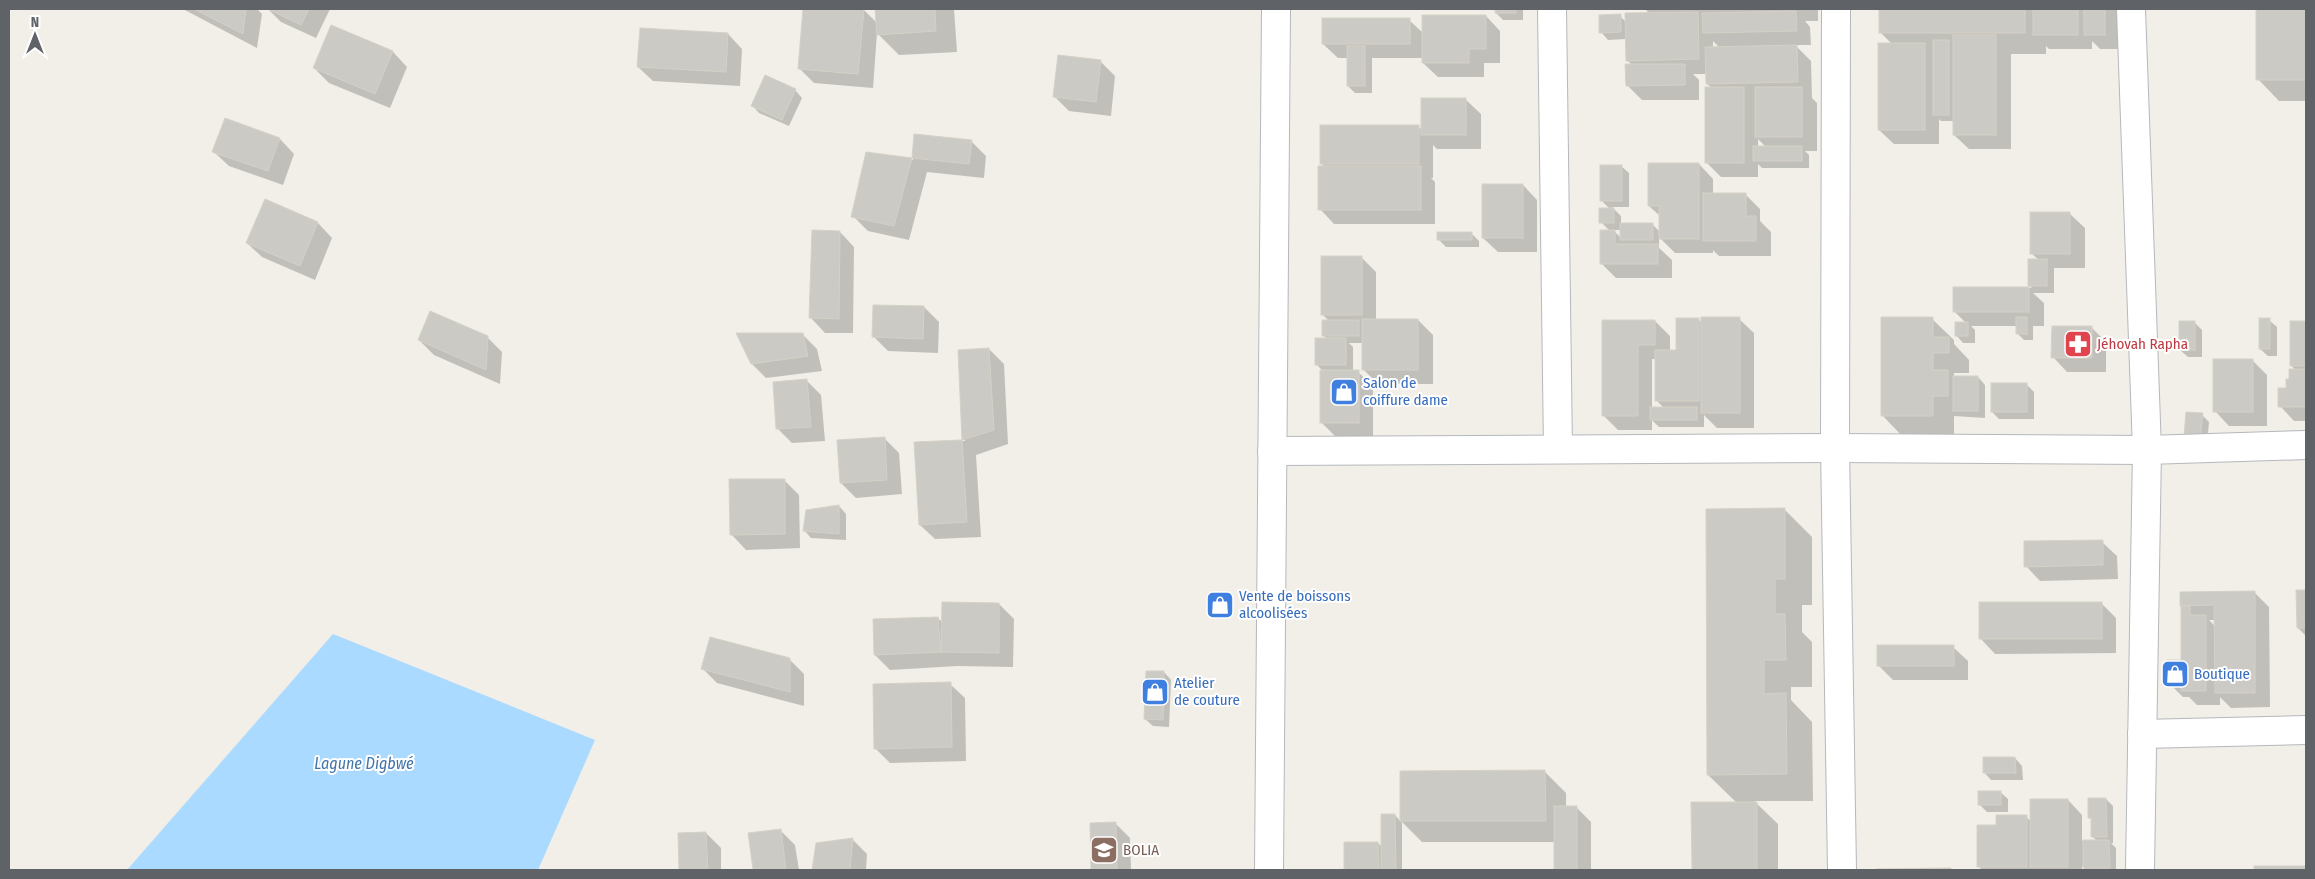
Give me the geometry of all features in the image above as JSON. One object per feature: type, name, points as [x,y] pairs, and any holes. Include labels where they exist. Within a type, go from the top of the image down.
[{"type":"street","points":[[1269,870],[1276,9]]},
{"type":"street","points":[[1552,9],[1558,449]]},
{"type":"street","points":[[1836,9],[1835,448],[1842,870]]},
{"type":"street","points":[[2131,9],[2146,450],[2140,870]]},
{"type":"street","points":[[1272,452],[1835,448],[2146,450],[2306,445]]},
{"type":"street","points":[[2142,734],[2306,730]]},
{"type":"water","name":"Lagune Digbwé","points":[[333,634],[595,740],[538,870],[127,870]]},
{"type":"building","points":[[194,9],[246,9],[243,34]]},
{"type":"building","points":[[268,9],[309,9],[301,25]]},
{"type":"building","points":[[803,9],[864,9],[858,74],[798,69]]},
{"type":"building","points":[[875,9],[935,9],[936,31],[877,35]]},
{"type":"building","points":[[1495,9],[1516,9],[1516,13],[1495,13]]},
{"type":"building","points":[[1879,9],[2025,9],[2025,33],[1879,33]]},
{"type":"building","points":[[2033,9],[2078,9],[2078,35],[2033,35]]},
{"type":"building","points":[[2084,9],[2105,9],[2105,35],[2084,35]]},
{"type":"building","points":[[2256,9],[2306,9],[2306,80],[2256,80]]},
{"type":"building","points":[[1796,11],[1797,31],[1703,33],[1702,13]]},
{"type":"building","points":[[1698,12],[1699,59],[1626,61],[1625,13]]},
{"type":"building","points":[[1621,14],[1621,32],[1599,33],[1599,15]]},
{"type":"building","points":[[1422,15],[1486,15],[1486,49],[1469,49],[1469,63],[1422,63]]},
{"type":"building","points":[[1322,18],[1410,18],[1410,44],[1322,44]]},
{"type":"building","points":[[331,25],[393,51],[375,94],[313,68]]},
{"type":"building","points":[[640,28],[728,33],[726,72],[637,67]]},
{"type":"building","points":[[1953,35],[1996,35],[1996,135],[1953,135]]},
{"type":"building","points":[[1933,40],[1949,40],[1949,115],[1933,115]]},
{"type":"building","points":[[1878,43],[1925,43],[1925,130],[1878,130]]},
{"type":"building","points":[[1797,45],[1798,82],[1706,84],[1705,47]]},
{"type":"building","points":[[1347,46],[1365,46],[1365,86],[1347,86]]},
{"type":"building","points":[[1058,55],[1101,60],[1096,102],[1053,97]]},
{"type":"building","points":[[1625,64],[1685,64],[1685,85],[1626,86]]},
{"type":"building","points":[[765,75],[796,89],[782,120],[751,106]]},
{"type":"building","points":[[1705,87],[1744,87],[1744,163],[1705,163]]},
{"type":"building","points":[[1755,87],[1802,87],[1802,137],[1755,137]]},
{"type":"building","points":[[1421,98],[1466,98],[1466,135],[1421,135]]},
{"type":"building","points":[[225,118],[280,138],[268,171],[212,152]]},
{"type":"building","points":[[1320,125],[1419,125],[1419,164],[1320,164]]},
{"type":"building","points":[[914,134],[972,140],[969,164],[912,158]]},
{"type":"building","points":[[1753,146],[1802,146],[1802,161],[1753,161]]},
{"type":"building","points":[[866,152],[912,158],[894,226],[851,217]]},
{"type":"building","points":[[1648,163],[1699,163],[1699,239],[1659,239],[1659,206],[1648,206]]},
{"type":"building","points":[[1600,165],[1622,165],[1622,201],[1600,201]]},
{"type":"building","points":[[1318,166],[1421,166],[1421,210],[1318,210]]},
{"type":"building","points":[[1482,184],[1523,184],[1523,238],[1482,238]]},
{"type":"building","points":[[1703,193],[1746,193],[1746,216],[1756,216],[1756,241],[1703,241]]},
{"type":"building","points":[[265,199],[318,222],[300,266],[246,243]]},
{"type":"building","points":[[1599,208],[1614,208],[1614,223],[1599,223]]},
{"type":"building","points":[[2030,212],[2070,212],[2070,254],[2030,254]]},
{"type":"building","points":[[1620,223],[1653,223],[1653,240],[1620,240]]},
{"type":"building","points":[[812,230],[840,231],[839,319],[809,318]]},
{"type":"building","points":[[1600,230],[1615,230],[1615,244],[1658,244],[1658,264],[1600,264]]},
{"type":"building","points":[[1437,232],[1472,232],[1472,240],[1437,240]]},
{"type":"building","points":[[1321,256],[1362,256],[1362,315],[1321,315]]},
{"type":"building","points":[[2028,259],[2047,259],[2047,286],[2028,286]]},
{"type":"building","points":[[1953,287],[2029,287],[2029,312],[1953,312]]},
{"type":"building","points":[[873,305],[924,306],[923,339],[872,337]]},
{"type":"building","points":[[430,311],[488,336],[486,370],[418,340]]},
{"type":"building","points":[[1701,317],[1740,317],[1740,413],[1701,413]]},
{"type":"building","points":[[1881,317],[1933,317],[1933,337],[1949,337],[1949,353],[1933,353],[1933,370],[1948,370],[1948,396],[1933,396],[1933,416],[1881,416]]},
{"type":"building","points":[[2016,317],[2027,317],[2027,334],[2016,334]]},
{"type":"building","points":[[1676,318],[1699,318],[1699,401],[1655,401],[1655,350],[1676,350]]},
{"type":"building","points":[[2259,318],[2270,318],[2270,349],[2259,349]]},
{"type":"building","points":[[1362,319],[1418,319],[1418,370],[1362,370]]},
{"type":"building","points":[[1322,320],[1359,320],[1359,336],[1322,336]]},
{"type":"building","points":[[1602,320],[1655,320],[1655,345],[1638,345],[1638,416],[1602,416]]},
{"type":"building","points":[[2179,321],[2195,321],[2195,350],[2179,350]]},
{"type":"building","points":[[2290,321],[2306,321],[2306,366],[2290,366]]},
{"type":"building","points":[[1955,322],[1968,322],[1968,336],[1955,336]]},
{"type":"building","points":[[2052,326],[2092,326],[2092,358],[2051,358]]},
{"type":"building","points":[[736,333],[803,333],[808,356],[751,364]]},
{"type":"building","points":[[1315,338],[1346,338],[1346,365],[1315,365]]},
{"type":"building","points":[[989,348],[994,430],[962,440],[958,350]]},
{"type":"building","points":[[2213,359],[2253,359],[2253,412],[2213,412]]},
{"type":"building","points":[[2289,369],[2306,369],[2306,407],[2278,407],[2278,388],[2286,388],[2286,379],[2289,379]]},
{"type":"building","points":[[1320,370],[1359,370],[1359,423],[1320,423]]},
{"type":"building","points":[[1953,376],[1978,376],[1978,411],[1953,411]]},
{"type":"building","points":[[807,379],[811,427],[776,429],[773,382]]},
{"type":"building","points":[[1991,383],[2027,383],[2027,412],[1991,412]]},
{"type":"building","points":[[1650,407],[1697,407],[1697,420],[1650,420]]},
{"type":"building","points":[[2186,412],[2203,413],[2200,439],[2184,437]]},
{"type":"building","points":[[885,437],[887,480],[840,483],[837,440]]},
{"type":"building","points":[[962,440],[967,522],[919,525],[914,442]]},
{"type":"building","points":[[729,479],[785,479],[785,534],[730,535]]},
{"type":"building","points":[[839,505],[839,534],[803,531],[806,510]]},
{"type":"building","points":[[1785,508],[1785,579],[1775,579],[1775,614],[1785,614],[1786,660],[1764,660],[1764,694],[1786,693],[1787,774],[1707,775],[1706,509]]},
{"type":"building","points":[[2103,540],[2103,565],[2024,567],[2024,541]]},
{"type":"building","points":[[2296,590],[2306,590],[2306,628],[2297,628]]},
{"type":"building","points":[[2255,591],[2255,693],[2215,693],[2214,605],[2180,606],[2180,592]]},
{"type":"building","points":[[942,602],[999,603],[999,653],[941,652]]},
{"type":"building","points":[[1979,602],[2102,602],[2102,639],[1979,639]]},
{"type":"building","points":[[2181,606],[2190,606],[2190,615],[2206,615],[2206,691],[2181,691],[2181,683],[2167,683],[2167,660],[2181,660]]},
{"type":"building","points":[[938,617],[941,652],[874,655],[873,619]]},
{"type":"building","points":[[710,637],[790,658],[790,692],[701,669]]},
{"type":"building","points":[[1877,645],[1954,645],[1954,666],[1877,666]]},
{"type":"building","points":[[1146,671],[1164,671],[1163,720],[1144,719]]},
{"type":"building","points":[[951,682],[952,747],[874,749],[873,684]]},
{"type":"building","points":[[1983,757],[2015,757],[2016,773],[1983,773]]},
{"type":"building","points":[[1545,770],[1546,821],[1400,821],[1400,771]]},
{"type":"building","points":[[1978,791],[2001,791],[2001,805],[1978,805]]},
{"type":"building","points":[[2088,798],[2106,798],[2107,837],[2091,837],[2091,818],[2088,818]]},
{"type":"building","points":[[2030,799],[2068,799],[2068,867],[2030,867]]},
{"type":"building","points":[[1691,802],[1757,802],[1757,870],[1692,870]]},
{"type":"building","points":[[1554,806],[1577,806],[1577,870],[1554,870]]},
{"type":"building","points":[[1381,814],[1395,814],[1396,870],[1381,870]]},
{"type":"building","points":[[1996,815],[2027,815],[2027,867],[1977,867],[1977,825],[1996,825]]},
{"type":"building","points":[[1116,822],[1117,870],[1091,870],[1090,823]]},
{"type":"building","points":[[781,829],[786,870],[753,869],[748,833]]},
{"type":"building","points":[[706,832],[708,870],[679,870],[678,833]]},
{"type":"building","points":[[853,838],[850,870],[812,870],[816,843]]},
{"type":"building","points":[[2083,840],[2109,840],[2110,868],[2083,868]]},
{"type":"building","points":[[1344,842],[1378,842],[1379,870],[1344,870]]},
{"type":"building","points":[[2254,866],[2306,866],[2306,870],[2254,870]]},
{"type":"building","points":[[1951,868],[1951,870],[1876,870],[1876,869]]},
{"type":"place","name":"Jéhovah Rapha","points":[[2078,344]]},
{"type":"place","name":"Salon de coiffure dame","points":[[1344,392]]},
{"type":"place","name":"Vente de boissons alcoolisées","points":[[1220,605]]},
{"type":"place","name":"Boutique","points":[[2175,674]]},
{"type":"place","name":"Atelier de couture","points":[[1155,692]]},
{"type":"place","name":"BOLIA","points":[[1104,850]]}]
